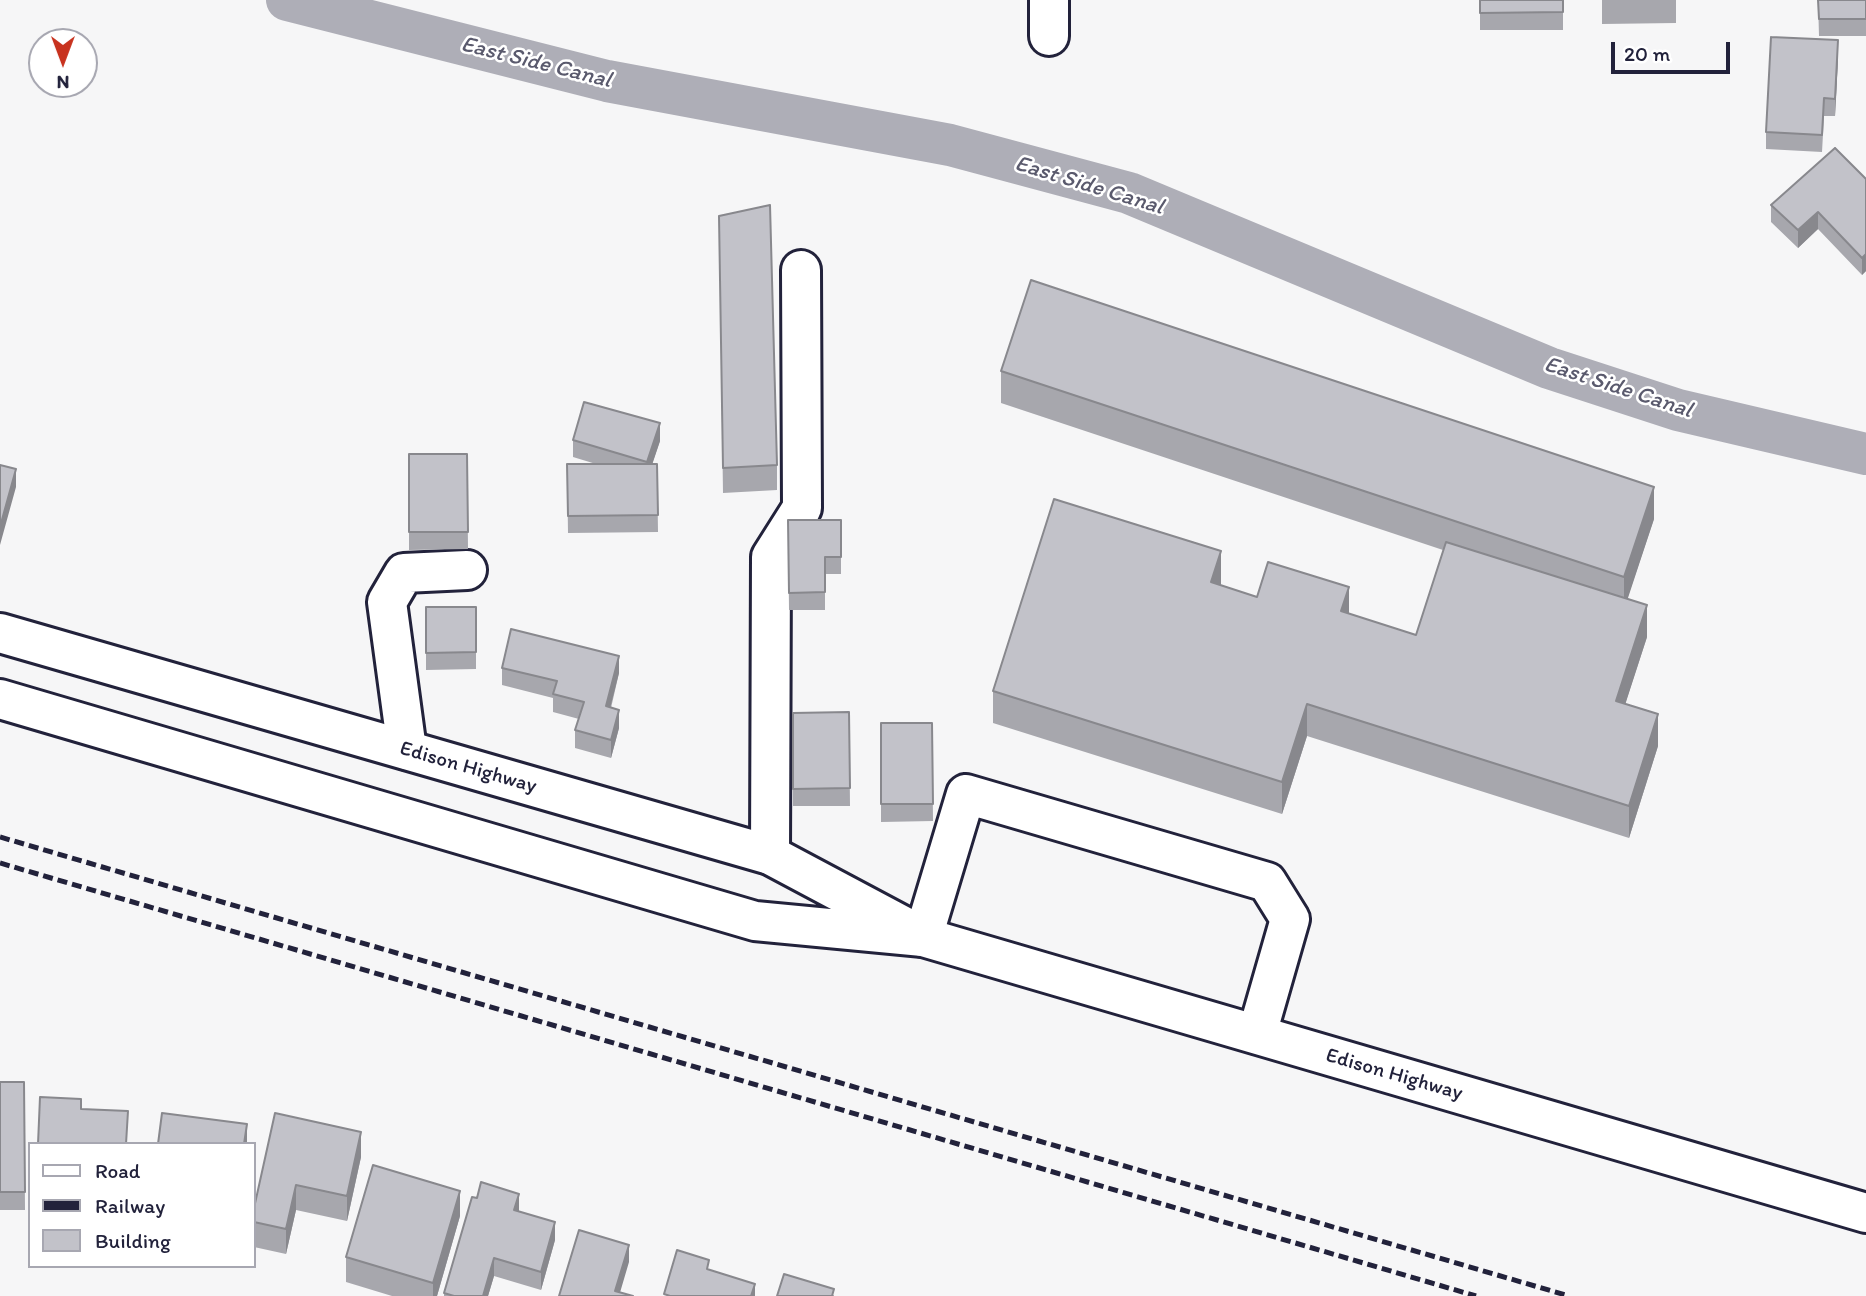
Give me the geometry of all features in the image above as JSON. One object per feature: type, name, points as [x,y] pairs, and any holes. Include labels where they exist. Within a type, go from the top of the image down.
[{"type":"main road","points":[[770,855],[771,557],[802,508],[801,270]]},
{"type":"main road","points":[[407,750],[387,602],[404,573],[467,570]]},
{"type":"main road","name":"Edison Highway","points":[[0,633],[770,855],[923,937]]},
{"type":"main road","name":"Edison Highway","points":[[0,699],[755,921],[923,937],[1866,1213]]},
{"type":"main road","points":[[923,937],[966,794],[1267,882],[1290,919],[1257,1034]]},
{"type":"building","points":[[1480,0],[1563,0],[1563,12],[1480,13]]},
{"type":"building","points":[[1818,0],[1866,0],[1866,19],[1819,19]]},
{"type":"building","points":[[1771,37],[1838,40],[1835,99],[1824,98],[1822,135],[1766,132]]},
{"type":"building","points":[[1835,148],[1866,179],[1866,254],[1862,258],[1818,212],[1798,230],[1771,205]]},
{"type":"building","points":[[770,205],[777,465],[723,468],[719,216]]},
{"type":"building","points":[[1031,280],[1654,487],[1624,577],[1001,371]]},
{"type":"building","points":[[584,402],[660,423],[647,462],[573,440]]},
{"type":"building","points":[[409,454],[467,454],[468,532],[409,532]]},
{"type":"building","points":[[567,464],[657,464],[658,515],[568,516]]},
{"type":"building","points":[[0,465],[16,469],[0,527]]},
{"type":"building","points":[[1054,499],[1221,551],[1211,582],[1257,597],[1268,562],[1349,587],[1341,611],[1416,635],[1446,542],[1647,605],[1616,701],[1658,714],[1629,806],[1307,704],[1282,782],[993,691]]},
{"type":"building","points":[[788,520],[841,520],[841,557],[825,557],[825,592],[789,593]]},
{"type":"building","points":[[426,607],[476,607],[476,652],[426,653]]},
{"type":"building","points":[[511,629],[619,656],[606,706],[619,710],[611,740],[575,730],[584,702],[553,694],[557,681],[502,668]]},
{"type":"building","points":[[849,712],[850,788],[793,789],[793,713]]},
{"type":"building","points":[[881,723],[932,723],[933,804],[881,804]]},
{"type":"building","points":[[0,1082],[24,1082],[25,1192],[0,1192]]},
{"type":"building","points":[[40,1097],[81,1099],[81,1109],[128,1111],[126,1142],[38,1142]]},
{"type":"building","points":[[162,1113],[247,1124],[244,1142],[158,1142]]},
{"type":"building","points":[[275,1113],[361,1132],[347,1196],[296,1185],[286,1229],[256,1222],[256,1199]]},
{"type":"building","points":[[373,1165],[460,1191],[433,1283],[346,1257]]},
{"type":"building","points":[[481,1182],[519,1194],[514,1210],[555,1222],[541,1272],[494,1258],[483,1296],[454,1296],[444,1293],[472,1197],[477,1198]]},
{"type":"building","points":[[579,1230],[629,1245],[615,1291],[633,1296],[559,1296]]},
{"type":"building","points":[[677,1250],[709,1260],[707,1269],[755,1284],[751,1296],[664,1294]]},
{"type":"building","points":[[784,1274],[834,1289],[832,1296],[777,1296]]},
{"type":"waterway","name":"East Side Canal","points":[[287,0],[607,81],[950,145],[1129,193],[1549,368],[1678,410],[1866,454]]},
{"type":"railway","points":[[0,837],[1569,1296]]},
{"type":"railway","points":[[0,863],[1476,1296]]}]
